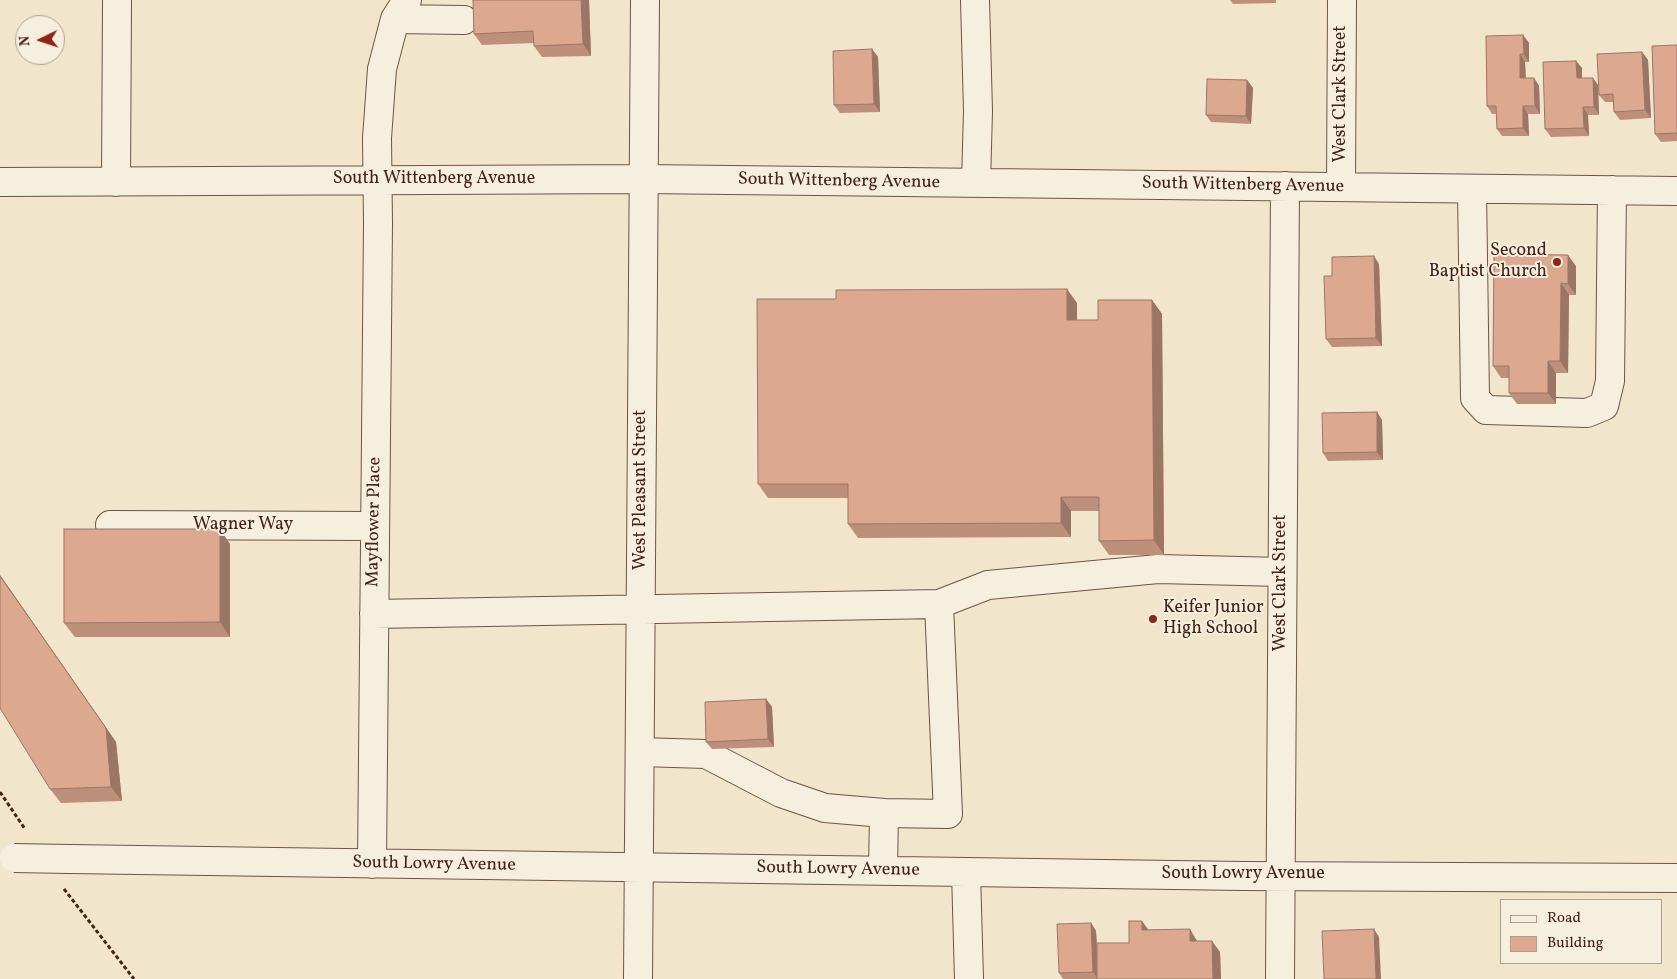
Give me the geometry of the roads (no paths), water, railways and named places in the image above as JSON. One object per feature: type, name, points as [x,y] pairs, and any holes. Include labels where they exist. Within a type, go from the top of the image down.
[{"type":"street","points":[[116,182],[117,0]]},
{"type":"street","name":"West Pleasant Street","points":[[638,979],[645,0]]},
{"type":"street","points":[[975,0],[978,111],[976,183]]},
{"type":"street","name":"West Clark Street","points":[[1341,187],[1342,0]]},
{"type":"street","points":[[401,10],[464,20]]},
{"type":"street","name":"Mayflower Place","points":[[372,864],[377,138],[382,69],[401,10]]},
{"type":"street","name":"South Wittenberg Avenue","points":[[0,182],[644,180],[1677,191]]},
{"type":"street","name":"West Clark Street","points":[[1280,979],[1285,186]]},
{"type":"street","points":[[1472,189],[1475,398],[1486,410],[1587,413],[1604,406],[1610,381],[1612,190]]},
{"type":"street","name":"Wagner Way","points":[[110,525],[375,526]]},
{"type":"street","points":[[374,614],[939,604],[988,585],[1158,569],[1282,572]]},
{"type":"street","points":[[640,752],[706,754],[781,793],[825,808],[884,813],[948,814],[939,604]]},
{"type":"street","points":[[883,871],[884,813]]},
{"type":"street","name":"South Lowry Avenue","points":[[7,858],[966,872],[1677,878]]},
{"type":"street","points":[[966,872],[969,979]]},
{"type":"place","name":"Second Baptist Church","points":[[1557,262]]},
{"type":"place","name":"Keifer Junior High School","points":[[1153,619]]}]
